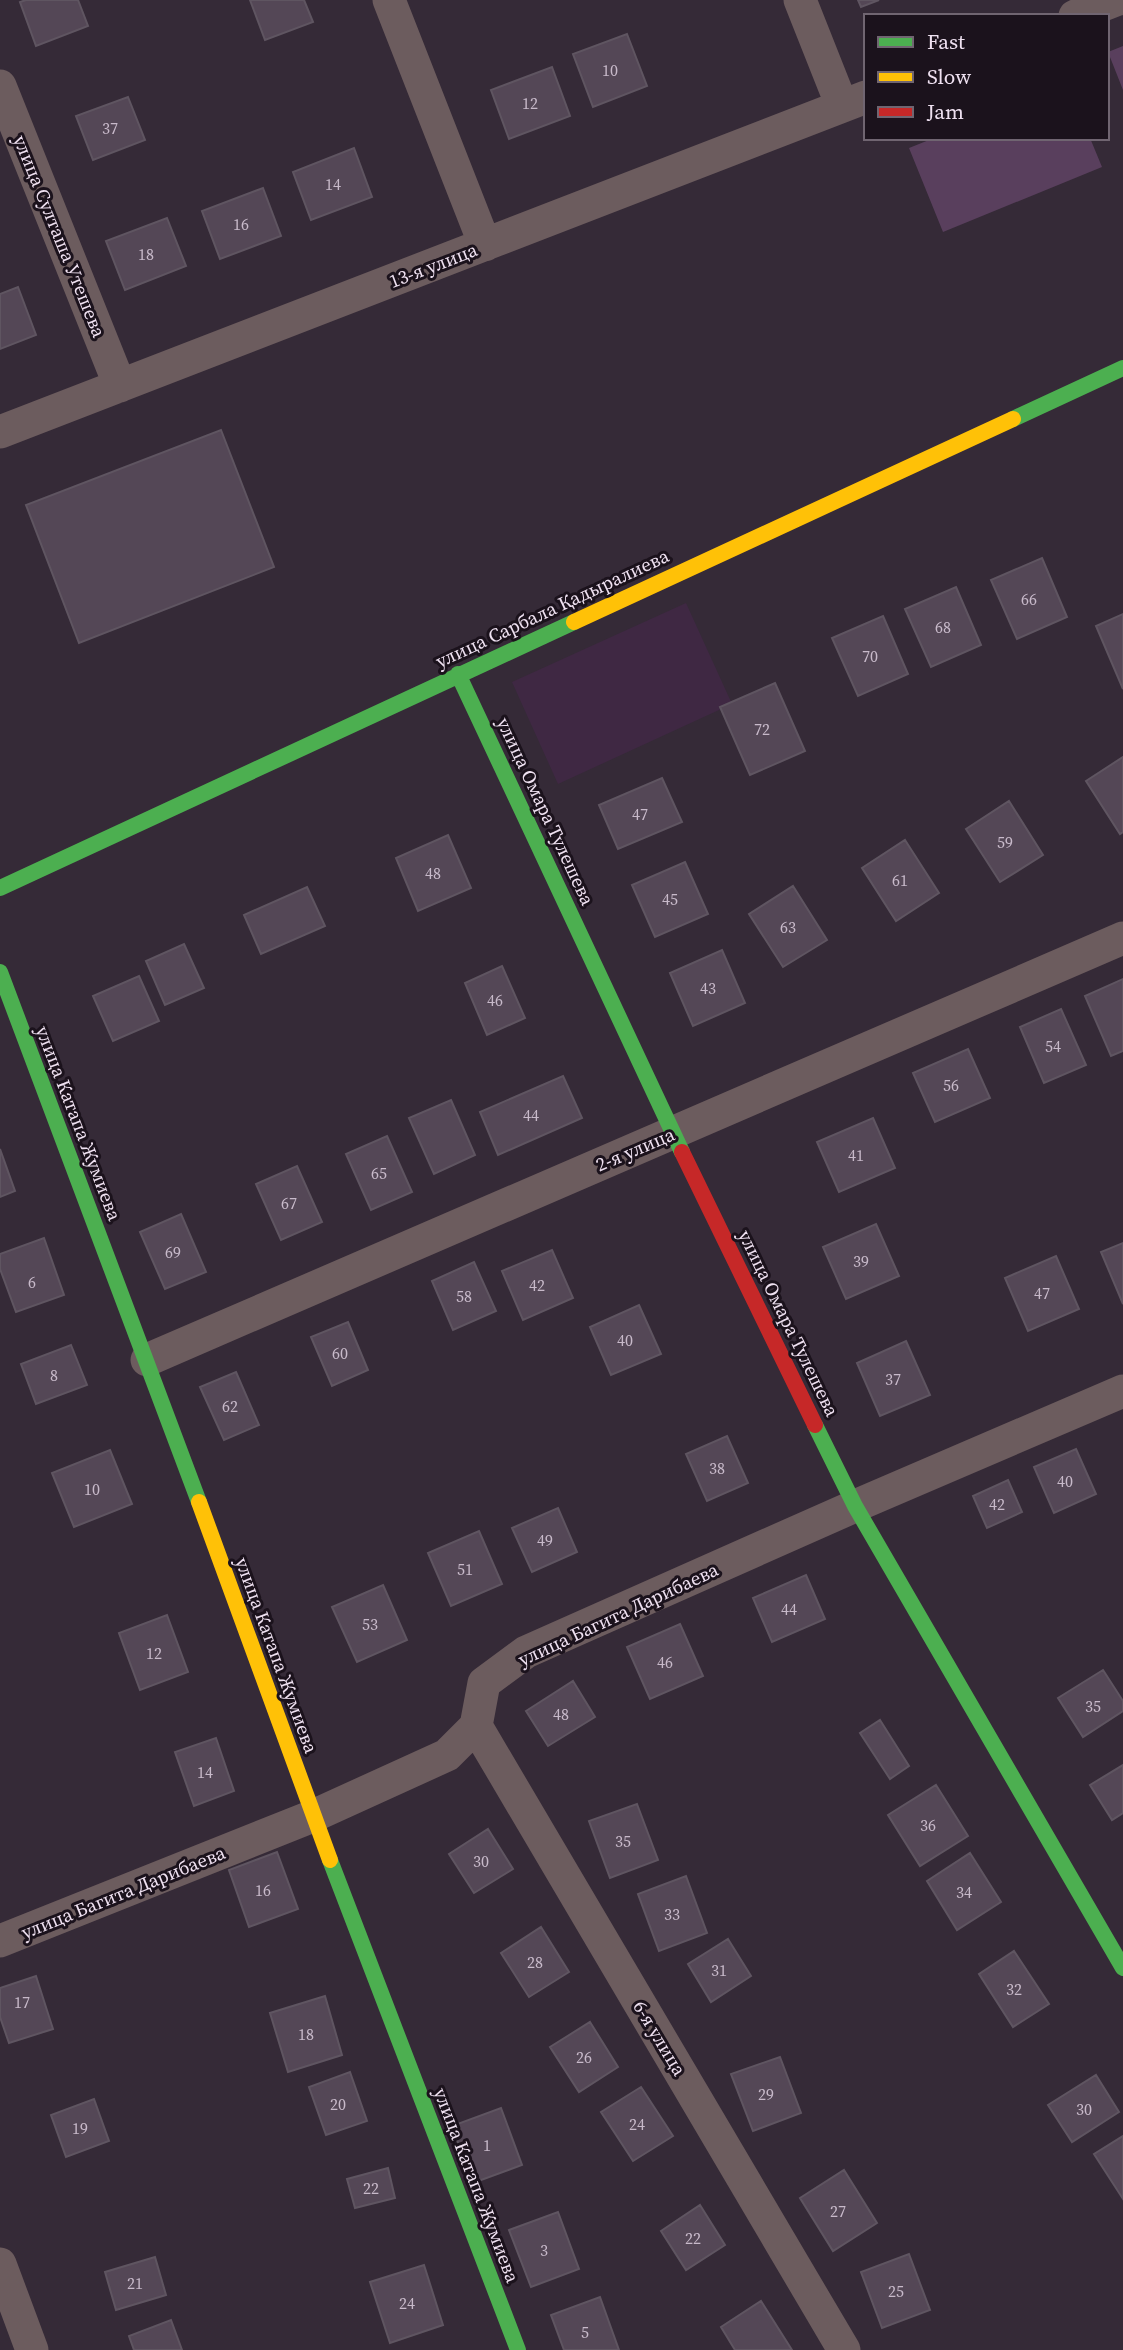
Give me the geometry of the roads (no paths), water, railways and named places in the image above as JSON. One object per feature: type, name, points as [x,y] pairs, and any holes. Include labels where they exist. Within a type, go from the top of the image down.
[{"type":"street","points":[[389,0],[485,245]]},
{"type":"street","points":[[800,0],[854,102]]},
{"type":"street","points":[[1080,14],[1116,0]]},
{"type":"street","name":"улица Султаша Утешева","points":[[0,86],[120,386]]},
{"type":"street","name":"13-я улица","points":[[0,432],[854,102]]},
{"type":"street","name":"улица Сарбала Қадыралиева","points":[[0,888],[1123,368]]},
{"type":"street","name":"улица Омара Тулешева","points":[[458,674],[672,1132],[855,1506],[1123,1968]]},
{"type":"street","name":"2-я улица","points":[[147,1360],[1123,938]]},
{"type":"street","name":"улица Катапа Жумиева","points":[[0,972],[147,1360],[313,1816],[518,2350]]},
{"type":"street","name":"улица Багита Дарибаева","points":[[0,1941],[313,1816],[447,1755],[476,1726],[484,1683],[526,1652],[1123,1391]]},
{"type":"street","name":"6-я улица","points":[[476,1726],[844,2350]]},
{"type":"street","points":[[0,2264],[32,2350]]}]
